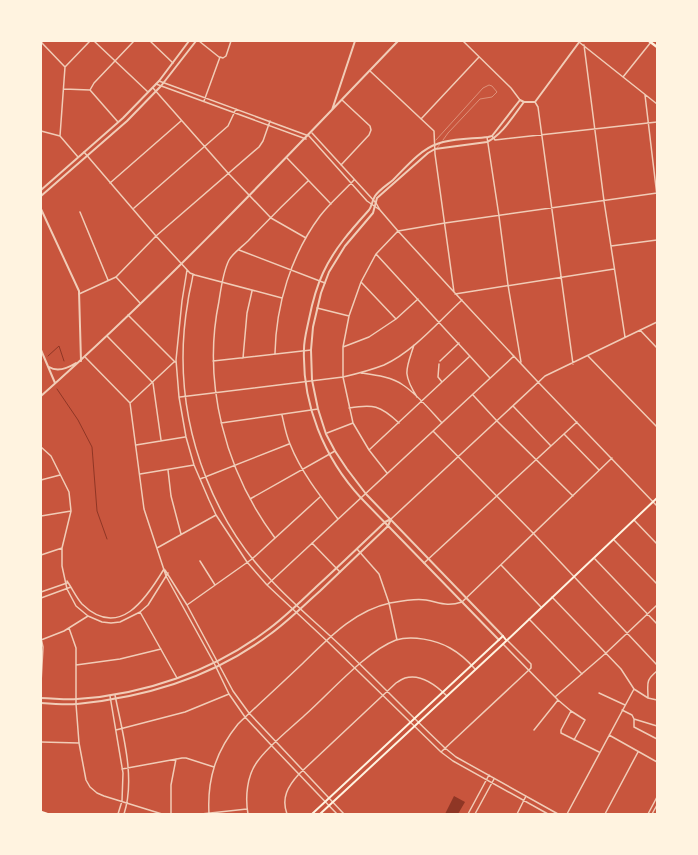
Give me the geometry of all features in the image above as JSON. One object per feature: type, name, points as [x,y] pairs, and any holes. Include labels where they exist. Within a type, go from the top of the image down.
[{"type":"main road","points":[[650,42],[657,47]]},
{"type":"main road","points":[[320,814],[614,540],[657,498]]},
{"type":"main road","points":[[312,814],[503,636],[506,640]]},
{"type":"main road","points":[[499,640],[503,644]]},
{"type":"main road","points":[[41,812],[47,814]]},
{"type":"street","points":[[60,136],[65,67],[90,41]]},
{"type":"street","points":[[94,41],[148,93]]},
{"type":"street","points":[[90,90],[94,83],[134,41]]},
{"type":"street","points":[[150,41],[173,63]]},
{"type":"street","points":[[41,190],[118,122],[153,88],[189,41]]},
{"type":"street","points":[[41,196],[127,121],[156,92],[196,41]]},
{"type":"street","points":[[199,41],[220,58]]},
{"type":"street","points":[[220,58],[226,56],[231,41]]},
{"type":"street","points":[[331,112],[355,41]]},
{"type":"street","points":[[41,396],[85,357],[181,264],[312,133],[398,41]]},
{"type":"street","points":[[463,41],[511,88],[520,100],[524,102],[535,102]]},
{"type":"street","points":[[535,102],[579,41],[657,104]]},
{"type":"street","points":[[41,42],[65,67]]},
{"type":"street","points":[[623,77],[650,42]]},
{"type":"street","points":[[584,45],[604,201],[612,246],[624,337]]},
{"type":"street","points":[[421,119],[479,57]]},
{"type":"street","points":[[204,102],[220,58]]},
{"type":"street","points":[[370,71],[434,131],[434,145],[455,293]]},
{"type":"street","points":[[159,80],[309,136],[372,205],[380,210]]},
{"type":"street","points":[[156,84],[306,139]]},
{"type":"street","points":[[153,88],[204,147],[271,218],[306,238]]},
{"type":"street","points":[[64,89],[90,90],[118,122]]},
{"type":"street","points":[[645,95],[657,196]]},
{"type":"street","points":[[341,165],[369,135],[371,130],[370,126],[342,100]]},
{"type":"street","points":[[499,640],[350,486],[324,444],[312,410],[306,381],[303,350],[310,312],[319,282],[338,247],[372,205],[373,200],[378,193],[413,161],[434,145],[487,138],[492,136],[520,100]]},
{"type":"street","points":[[503,636],[366,494],[335,452],[326,434],[318,410],[312,380],[310,350],[317,308],[325,283],[341,252],[371,216],[375,208],[377,198],[428,153],[435,149],[488,142],[494,139],[524,102]]},
{"type":"street","points":[[535,102],[538,107],[573,364]]},
{"type":"street","points":[[133,209],[228,126],[236,109]]},
{"type":"street","points":[[110,183],[182,121]]},
{"type":"street","points":[[79,294],[116,277],[156,236],[259,147],[263,141],[270,121]]},
{"type":"street","points":[[494,139],[541,136],[657,122]]},
{"type":"street","points":[[41,132],[60,136],[78,157]]},
{"type":"street","points":[[312,133],[455,293],[657,506]]},
{"type":"street","points":[[487,138],[508,285],[521,362]]},
{"type":"street","points":[[84,152],[187,270],[193,274],[282,298]]},
{"type":"street","points":[[287,158],[331,204]]},
{"type":"street","points":[[275,353],[276,332],[282,298],[291,270],[306,238],[320,217],[354,179]]},
{"type":"street","points":[[275,538],[261,519],[250,499],[235,466],[221,422],[215,392],[213,361],[215,321],[229,261],[308,180]]},
{"type":"street","points":[[387,473],[369,450],[353,423],[343,377],[343,347],[349,316],[361,282],[376,254],[398,231],[657,193]]},
{"type":"street","points":[[41,209],[79,294],[80,361]]},
{"type":"street","points":[[80,212],[108,280]]},
{"type":"street","points":[[612,246],[657,240]]},
{"type":"street","points":[[239,250],[319,282],[325,283]]},
{"type":"street","points":[[376,254],[490,378]]},
{"type":"street","points":[[455,293],[614,269]]},
{"type":"street","points":[[187,270],[175,362],[186,437],[194,466],[216,515],[247,562],[267,585],[441,752],[453,762],[548,814]]},
{"type":"street","points":[[193,274],[188,302],[183,358],[185,396],[193,437],[206,476],[219,506],[233,532],[252,559],[271,581],[360,664],[445,748],[456,757],[558,814]]},
{"type":"street","points":[[116,277],[140,303]]},
{"type":"street","points":[[361,282],[396,319]]},
{"type":"street","points":[[243,358],[247,313],[252,291]]},
{"type":"street","points":[[343,347],[369,337],[396,319],[418,299]]},
{"type":"street","points":[[180,397],[343,377],[360,373],[384,364],[414,345],[462,300]]},
{"type":"street","points":[[317,308],[349,316]]},
{"type":"street","points":[[128,315],[175,362]]},
{"type":"street","points":[[41,698],[76,699],[110,696],[142,689],[177,678],[214,663],[266,632],[297,605],[384,522],[391,519],[545,376],[573,364],[624,337],[657,322]]},
{"type":"street","points":[[640,330],[657,348]]},
{"type":"street","points":[[107,336],[153,383],[161,440]]},
{"type":"street","points":[[440,361],[459,343]]},
{"type":"street","points":[[414,345],[408,367],[407,378],[419,399]]},
{"type":"street","points":[[41,350],[42,356],[55,383]]},
{"type":"street","points":[[213,361],[310,350]]},
{"type":"street","points":[[369,450],[470,356]]},
{"type":"street","points":[[267,585],[514,356]]},
{"type":"street","points":[[588,356],[657,427]]},
{"type":"street","points":[[85,357],[130,403],[144,509],[166,576],[214,663],[228,694],[272,746],[337,814]]},
{"type":"street","points":[[46,364],[54,370],[72,366],[80,361]]},
{"type":"street","points":[[130,403],[175,362]]},
{"type":"street","points":[[439,364],[438,377],[442,382]]},
{"type":"street","points":[[360,373],[383,377],[403,385],[442,423]]},
{"type":"street","points":[[473,394],[497,421],[573,496]]},
{"type":"street","points":[[349,408],[365,405],[374,406],[387,412],[399,423]]},
{"type":"street","points":[[513,406],[551,446]]},
{"type":"street","points":[[221,422],[318,410]]},
{"type":"street","points":[[282,415],[290,444],[302,469],[320,497],[338,519]]},
{"type":"street","points":[[424,563],[576,422]]},
{"type":"street","points":[[326,434],[353,423]]},
{"type":"street","points":[[433,431],[457,458],[534,534],[657,665]]},
{"type":"street","points":[[564,434],[599,470]]},
{"type":"street","points":[[136,445],[186,437]]},
{"type":"street","points":[[200,479],[290,444]]},
{"type":"street","points":[[41,447],[51,456],[69,492],[72,511],[62,548],[62,566],[67,583],[67,589],[76,606],[88,616],[102,622],[120,622],[140,612],[148,605],[168,573]]},
{"type":"street","points":[[250,499],[335,452]]},
{"type":"street","points":[[209,814],[209,787],[214,767],[230,734],[249,713],[331,637],[352,619],[366,610],[389,603],[410,600],[426,600],[441,605],[452,606],[462,602],[612,458]]},
{"type":"street","points":[[140,474],[194,466]]},
{"type":"street","points":[[168,470],[171,496],[181,534]]},
{"type":"street","points":[[41,480],[60,474]]},
{"type":"street","points":[[187,605],[252,559],[320,497]]},
{"type":"street","points":[[41,516],[72,511]]},
{"type":"street","points":[[157,548],[216,515]]},
{"type":"street","points":[[41,703],[76,704],[152,691],[182,682],[220,665],[270,635],[360,553],[388,526],[391,519]]},
{"type":"street","points":[[634,520],[657,544]]},
{"type":"street","points":[[614,540],[657,584]]},
{"type":"street","points":[[312,543],[340,572]]},
{"type":"street","points":[[41,555],[62,548]]},
{"type":"street","points":[[357,549],[379,574],[389,603],[397,640]]},
{"type":"street","points":[[595,559],[657,624]]},
{"type":"street","points":[[200,561],[215,585]]},
{"type":"street","points":[[501,565],[542,607]]},
{"type":"street","points":[[164,569],[168,573],[187,605],[233,691],[249,713],[344,814]]},
{"type":"street","points":[[67,583],[72,587],[80,602],[86,607],[103,617],[111,618],[120,616],[136,607],[148,593],[164,569]]},
{"type":"street","points":[[41,592],[67,583]]},
{"type":"street","points":[[41,598],[72,587]]},
{"type":"street","points":[[552,597],[621,669],[634,689],[648,698],[657,700]]},
{"type":"street","points":[[555,696],[606,653],[657,605]]},
{"type":"street","points":[[140,612],[177,678]]},
{"type":"street","points":[[41,683],[41,640],[69,628],[88,616]]},
{"type":"street","points":[[529,619],[582,674]]},
{"type":"street","points":[[69,628],[76,648],[76,704],[79,743],[86,780],[90,787],[97,793],[162,814]]},
{"type":"street","points":[[248,814],[247,789],[257,762],[276,742],[355,668],[380,649],[397,640],[410,638],[433,641],[449,647],[475,669]]},
{"type":"street","points":[[441,752],[532,666],[506,640]]},
{"type":"street","points":[[503,644],[558,700],[585,720],[574,740]]},
{"type":"street","points":[[76,665],[120,659],[161,649]]},
{"type":"street","points":[[648,698],[648,681],[657,670]]},
{"type":"street","points":[[287,814],[285,799],[287,790],[291,783],[387,691],[405,678],[411,677],[423,679],[433,683],[447,696]]},
{"type":"street","points":[[566,814],[634,689]]},
{"type":"street","points":[[599,693],[625,704]]},
{"type":"street","points":[[116,730],[185,712],[228,694]]},
{"type":"street","points":[[115,695],[128,767],[128,802],[124,814]]},
{"type":"street","points":[[110,696],[122,769],[122,801],[118,814]]},
{"type":"street","points":[[534,730],[558,700]]},
{"type":"street","points":[[622,710],[632,715],[634,719],[634,727],[657,739]]},
{"type":"street","points":[[571,711],[561,732],[599,752]]},
{"type":"street","points":[[634,719],[657,726]]},
{"type":"street","points":[[609,735],[657,762]]},
{"type":"street","points":[[41,742],[79,743]]},
{"type":"street","points":[[605,814],[638,752]]},
{"type":"street","points":[[122,769],[186,758],[214,767]]},
{"type":"street","points":[[171,814],[171,785],[176,759]]},
{"type":"street","points":[[468,814],[489,775]]},
{"type":"street","points":[[475,814],[494,778]]},
{"type":"street","points":[[517,814],[527,796]]},
{"type":"street","points":[[648,814],[657,797]]},
{"type":"street","points":[[652,814],[657,805]]},
{"type":"street","points":[[201,814],[247,809]]},
{"type":"lane","points":[[435,141],[483,88],[489,85],[494,88],[497,92],[492,97],[480,100],[448,133],[435,149]]},
{"type":"shaded area","points":[[454,796],[465,802],[458,814],[445,814]]},
{"type":"waterway","points":[[48,356],[59,346],[64,361]]},
{"type":"waterway","points":[[57,389],[78,420],[92,447],[97,511],[107,539]]}]
